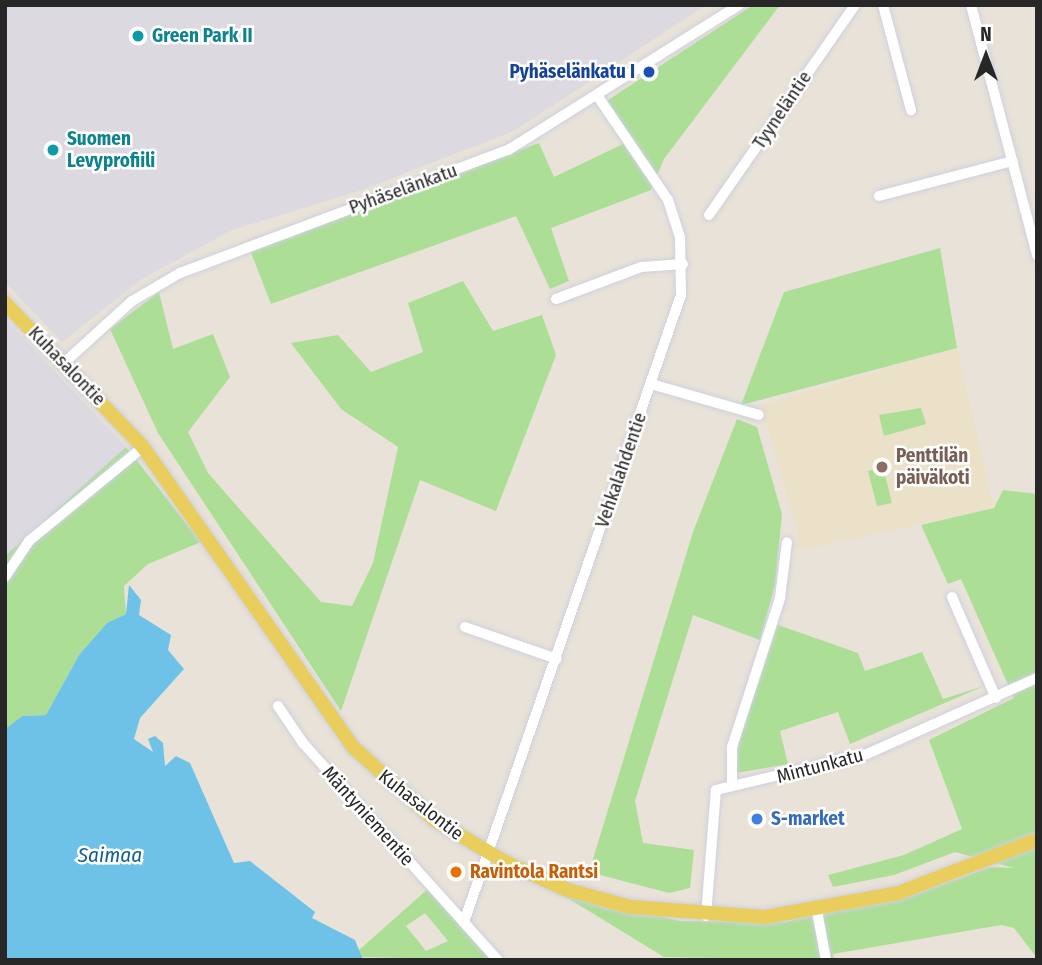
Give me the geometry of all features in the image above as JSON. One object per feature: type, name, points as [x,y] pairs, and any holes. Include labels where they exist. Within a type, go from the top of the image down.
[{"type":"main road","name":"Kuhasalontie","points":[[5,303],[65,362],[143,447],[354,748],[433,819],[489,853],[596,898],[706,916],[817,911],[930,883],[1037,840]]},
{"type":"street","name":"Pyhäselänkatu","points":[[65,362],[132,302],[180,273],[508,150],[600,98],[739,5]]},
{"type":"street","name":"Tyyneläntie","points":[[709,215],[855,5]]},
{"type":"street","points":[[883,5],[911,110]]},
{"type":"street","points":[[971,5],[1037,255]]},
{"type":"street","name":"Vehkalahdentie","points":[[464,922],[681,295],[683,264],[668,200],[600,98]]},
{"type":"street","points":[[879,196],[1012,161]]},
{"type":"street","points":[[556,299],[641,267],[683,264]]},
{"type":"street","points":[[651,384],[759,415]]},
{"type":"street","points":[[5,578],[29,541],[143,447]]},
{"type":"street","points":[[706,916],[712,800],[716,790],[732,785],[735,734],[779,598],[787,542]]},
{"type":"street","points":[[952,597],[996,698]]},
{"type":"street","points":[[465,627],[557,659]]},
{"type":"street","name":"Mintunkatu","points":[[732,785],[857,757],[1037,678]]},
{"type":"street","name":"Mäntyniementie","points":[[278,706],[303,743],[498,960]]},
{"type":"street","points":[[817,911],[825,960]]},
{"type":"shaded area","points":[[5,5],[706,5],[514,131],[362,190],[232,230],[142,279],[62,342],[5,282]]},
{"type":"shaded area","points":[[5,319],[126,447],[5,556]]},
{"type":"shaded area","name":"Penttilän päiväkoti","points":[[957,348],[994,508],[797,551],[797,530],[761,405]]},
{"type":"green space","points":[[753,5],[780,5],[664,159],[651,190],[551,228],[569,281],[550,289],[516,216],[271,304],[250,250],[539,143],[554,177],[623,144],[599,106]]},
{"type":"green space","points":[[940,248],[957,348],[741,405],[784,292]]},
{"type":"green space","points":[[463,281],[493,331],[542,315],[556,355],[496,511],[420,480],[341,711],[158,433],[110,329],[159,292],[173,349],[213,334],[230,377],[188,432],[208,473],[321,602],[352,606],[373,563],[398,447],[341,409],[291,343],[338,335],[371,372],[423,352],[408,303]]},
{"type":"green space","points":[[921,408],[926,424],[884,436],[879,415]]},
{"type":"green space","points":[[737,419],[757,427],[782,514],[775,585],[760,640],[693,615],[635,801],[643,843],[694,850],[690,888],[669,893],[589,872],[693,532]]},
{"type":"green space","points":[[126,447],[201,542],[148,564],[124,586],[126,614],[107,623],[79,655],[46,715],[22,716],[5,729],[5,556]]},
{"type":"green space","points":[[883,467],[892,503],[877,506],[868,471]]},
{"type":"green space","points":[[1003,490],[1037,494],[1037,958],[1014,928],[1001,925],[833,954],[834,960],[664,957],[561,894],[680,921],[784,922],[908,897],[990,867],[1014,868],[955,852],[894,875],[833,887],[828,875],[904,855],[962,829],[929,740],[1014,698],[961,579],[948,584],[921,525],[994,508]]},
{"type":"green space","points":[[778,625],[858,653],[865,671],[922,652],[943,699],[984,686],[850,744],[838,712],[780,731],[788,764],[736,773],[739,738]]},
{"type":"green space","points":[[430,887],[496,960],[361,957],[358,951]],"holes":[[[425,913],[448,941],[426,951],[406,926]]]},
{"type":"water","name":"Saimaa","points":[[129,585],[141,600],[139,615],[171,635],[168,650],[184,669],[140,718],[134,739],[153,752],[148,739],[155,736],[163,743],[165,766],[176,756],[190,763],[234,863],[250,861],[315,912],[312,918],[355,940],[363,960],[5,960],[5,729],[22,716],[46,715],[79,655],[107,623],[126,614]]},
{"type":"place","name":"Green Park II","points":[[138,36]]},
{"type":"place","name":"Pyhäselänkatu I","points":[[649,72]]},
{"type":"place","name":"Suomen Levyprofiili","points":[[53,150]]},
{"type":"place","name":"Penttilän päiväkoti","points":[[882,467]]},
{"type":"place","name":"S-market","points":[[757,819]]},
{"type":"place","name":"Ravintola Rantsi","points":[[456,872]]}]
